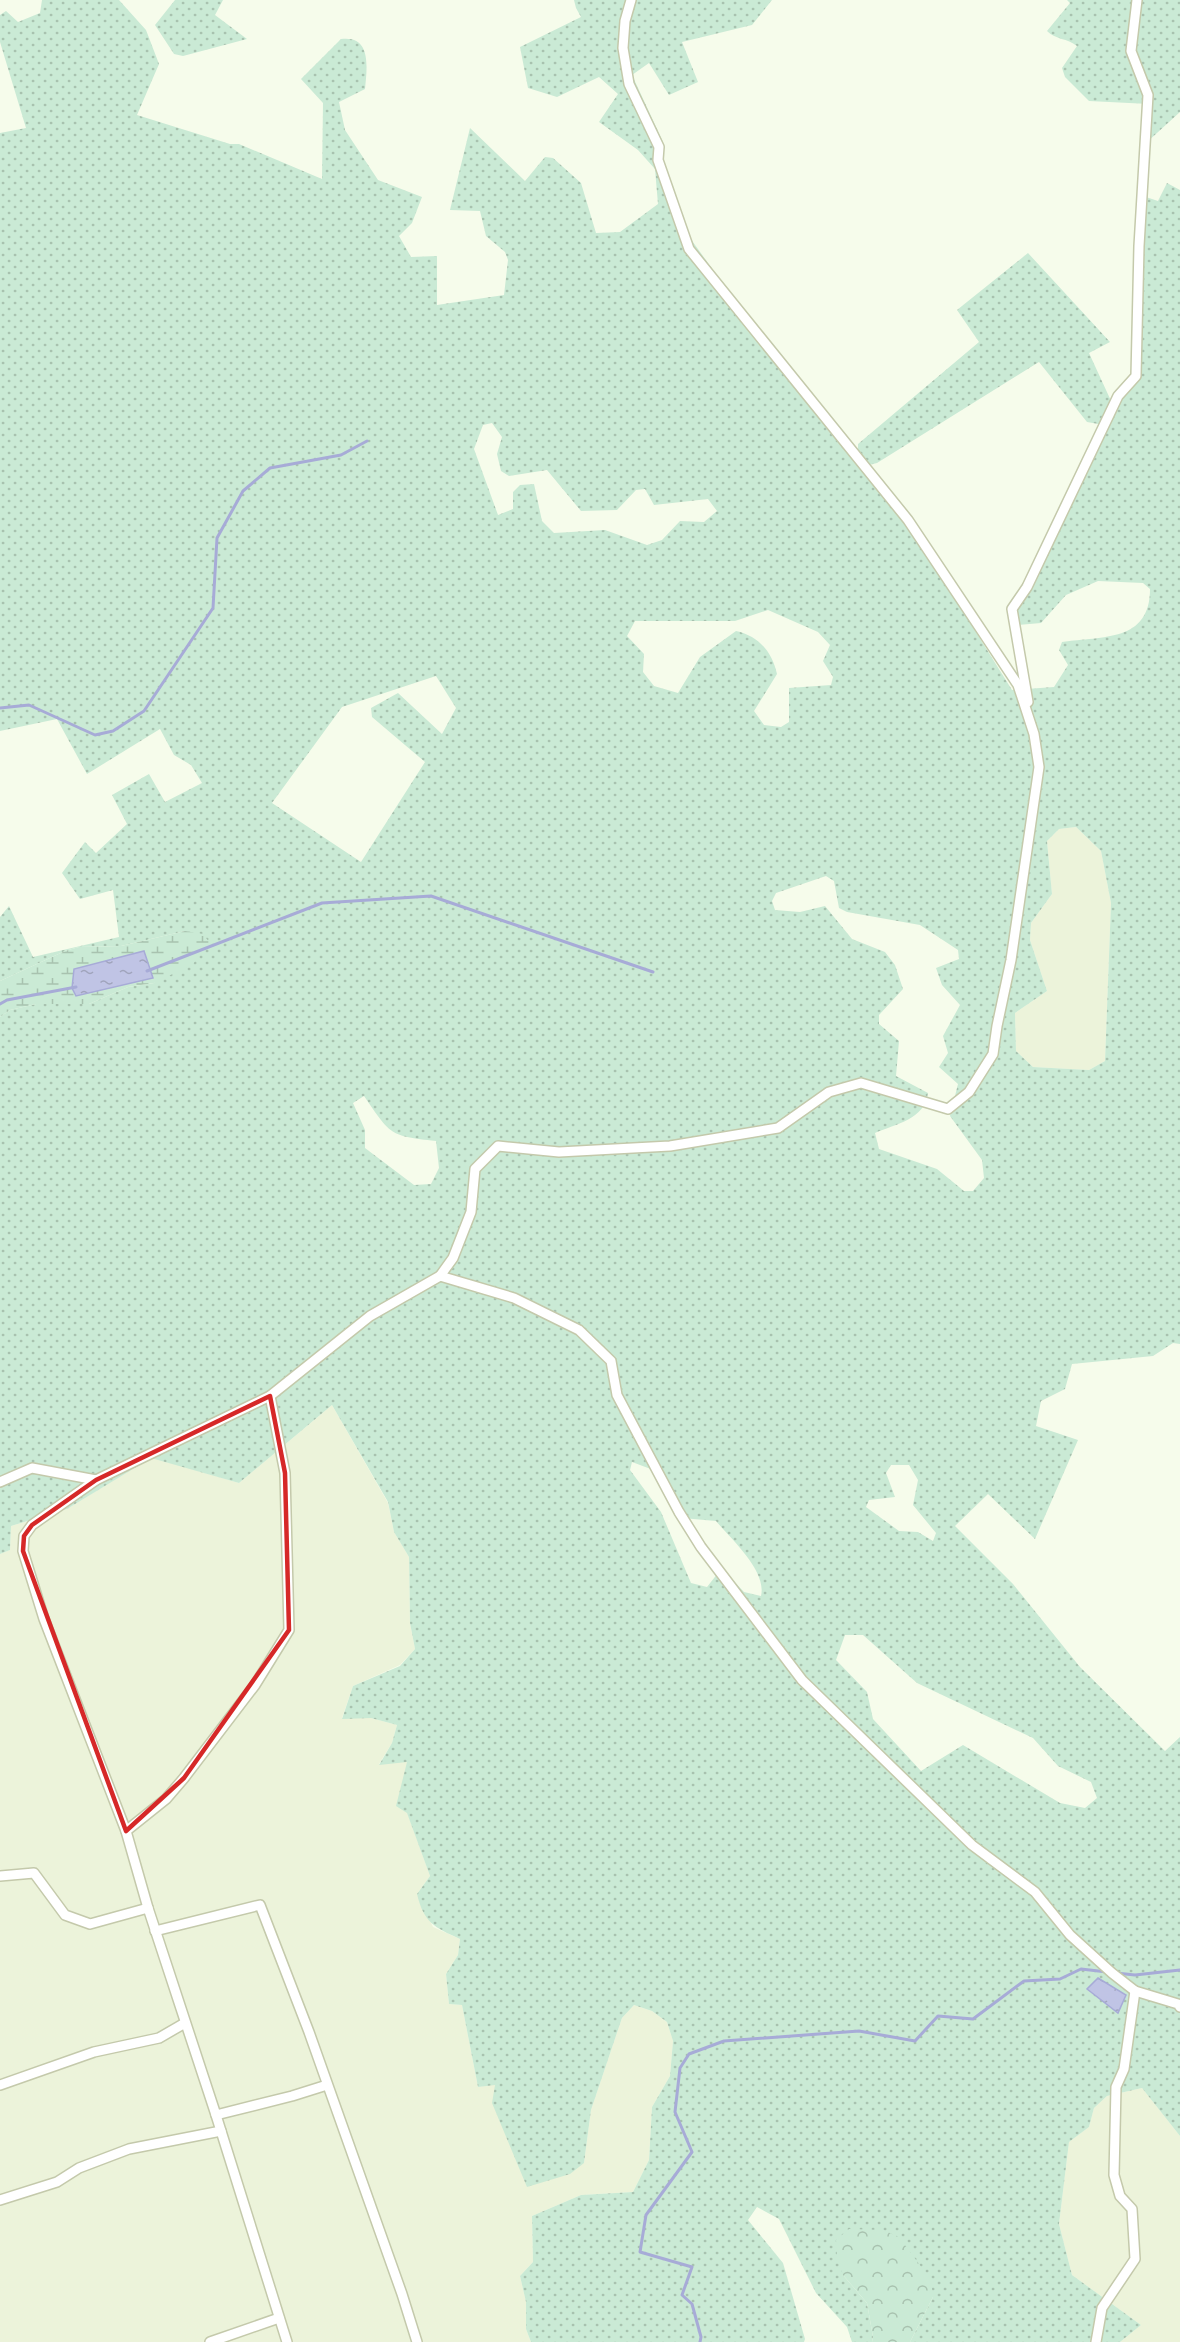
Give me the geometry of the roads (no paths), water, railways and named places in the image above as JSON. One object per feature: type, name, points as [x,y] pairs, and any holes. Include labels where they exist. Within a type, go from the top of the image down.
[{"type":"street","points":[[631,0],[625,21],[623,48],[629,84],[659,147],[658,159],[689,249],[908,520],[1018,685],[1034,734]]},
{"type":"street","points":[[286,2342],[216,2115],[155,1931],[126,1831],[44,1619],[23,1551],[24,1536],[32,1525],[96,1480],[270,1396],[370,1316],[440,1276],[453,1258],[471,1212],[475,1169],[498,1146],[558,1152],[670,1146],[778,1128],[829,1092],[861,1083],[948,1109],[969,1092],[993,1054],[1011,960],[1039,767],[1012,609],[1026,587],[1118,396],[1136,376],[1139,246],[1148,95],[1131,51],[1137,0]]},
{"type":"street","points":[[440,1276],[514,1298],[579,1330],[611,1361],[617,1395],[679,1512],[701,1546],[802,1680],[972,1845],[1035,1892],[1070,1935],[1110,1970],[1136,1991],[1178,2004],[1180,2007]]},
{"type":"street","points":[[126,1831],[166,1799],[184,1778],[255,1685],[289,1630],[285,1473],[270,1396]]},
{"type":"street","points":[[0,1482],[32,1468],[96,1480]]},
{"type":"street","points":[[0,1876],[34,1873],[65,1915],[90,1924],[148,1908]]},
{"type":"street","points":[[155,1931],[260,1905],[309,2032],[417,2342]]},
{"type":"street","points":[[1096,2342],[1102,2308],[1135,2259],[1132,2209],[1120,2196],[1114,2175],[1116,2087],[1124,2069],[1136,1991]]},
{"type":"street","points":[[0,2085],[94,2052],[159,2038],[185,2024]]},
{"type":"street","points":[[216,2115],[327,2085]]},
{"type":"street","points":[[0,2200],[57,2182],[79,2168],[129,2149],[221,2132]]},
{"type":"street","points":[[210,2342],[279,2318]]},
{"type":"water","points":[[144,951],[153,978],[76,996],[72,988],[74,969]]},
{"type":"water","points":[[1098,1978],[1126,1995],[1118,2013],[1087,1989]]},
{"type":"waterway","points":[[0,708],[29,705],[95,735],[113,731],[144,711],[213,608],[217,538],[243,491],[270,468],[341,455],[367,441]]},
{"type":"waterway","points":[[147,971],[322,903],[431,896],[653,972]]},
{"type":"waterway","points":[[0,1004],[7,1000],[76,987]]},
{"type":"waterway","points":[[700,2342],[701,2337],[692,2304],[682,2295],[692,2267],[640,2252],[646,2215],[692,2152],[675,2112],[680,2068],[689,2054],[724,2041],[859,2031],[915,2041],[938,2016],[973,2019],[1024,1981],[1060,1979],[1081,1969],[1107,1972]]},
{"type":"waterway","points":[[1116,1973],[1135,1975],[1180,1970]]}]
